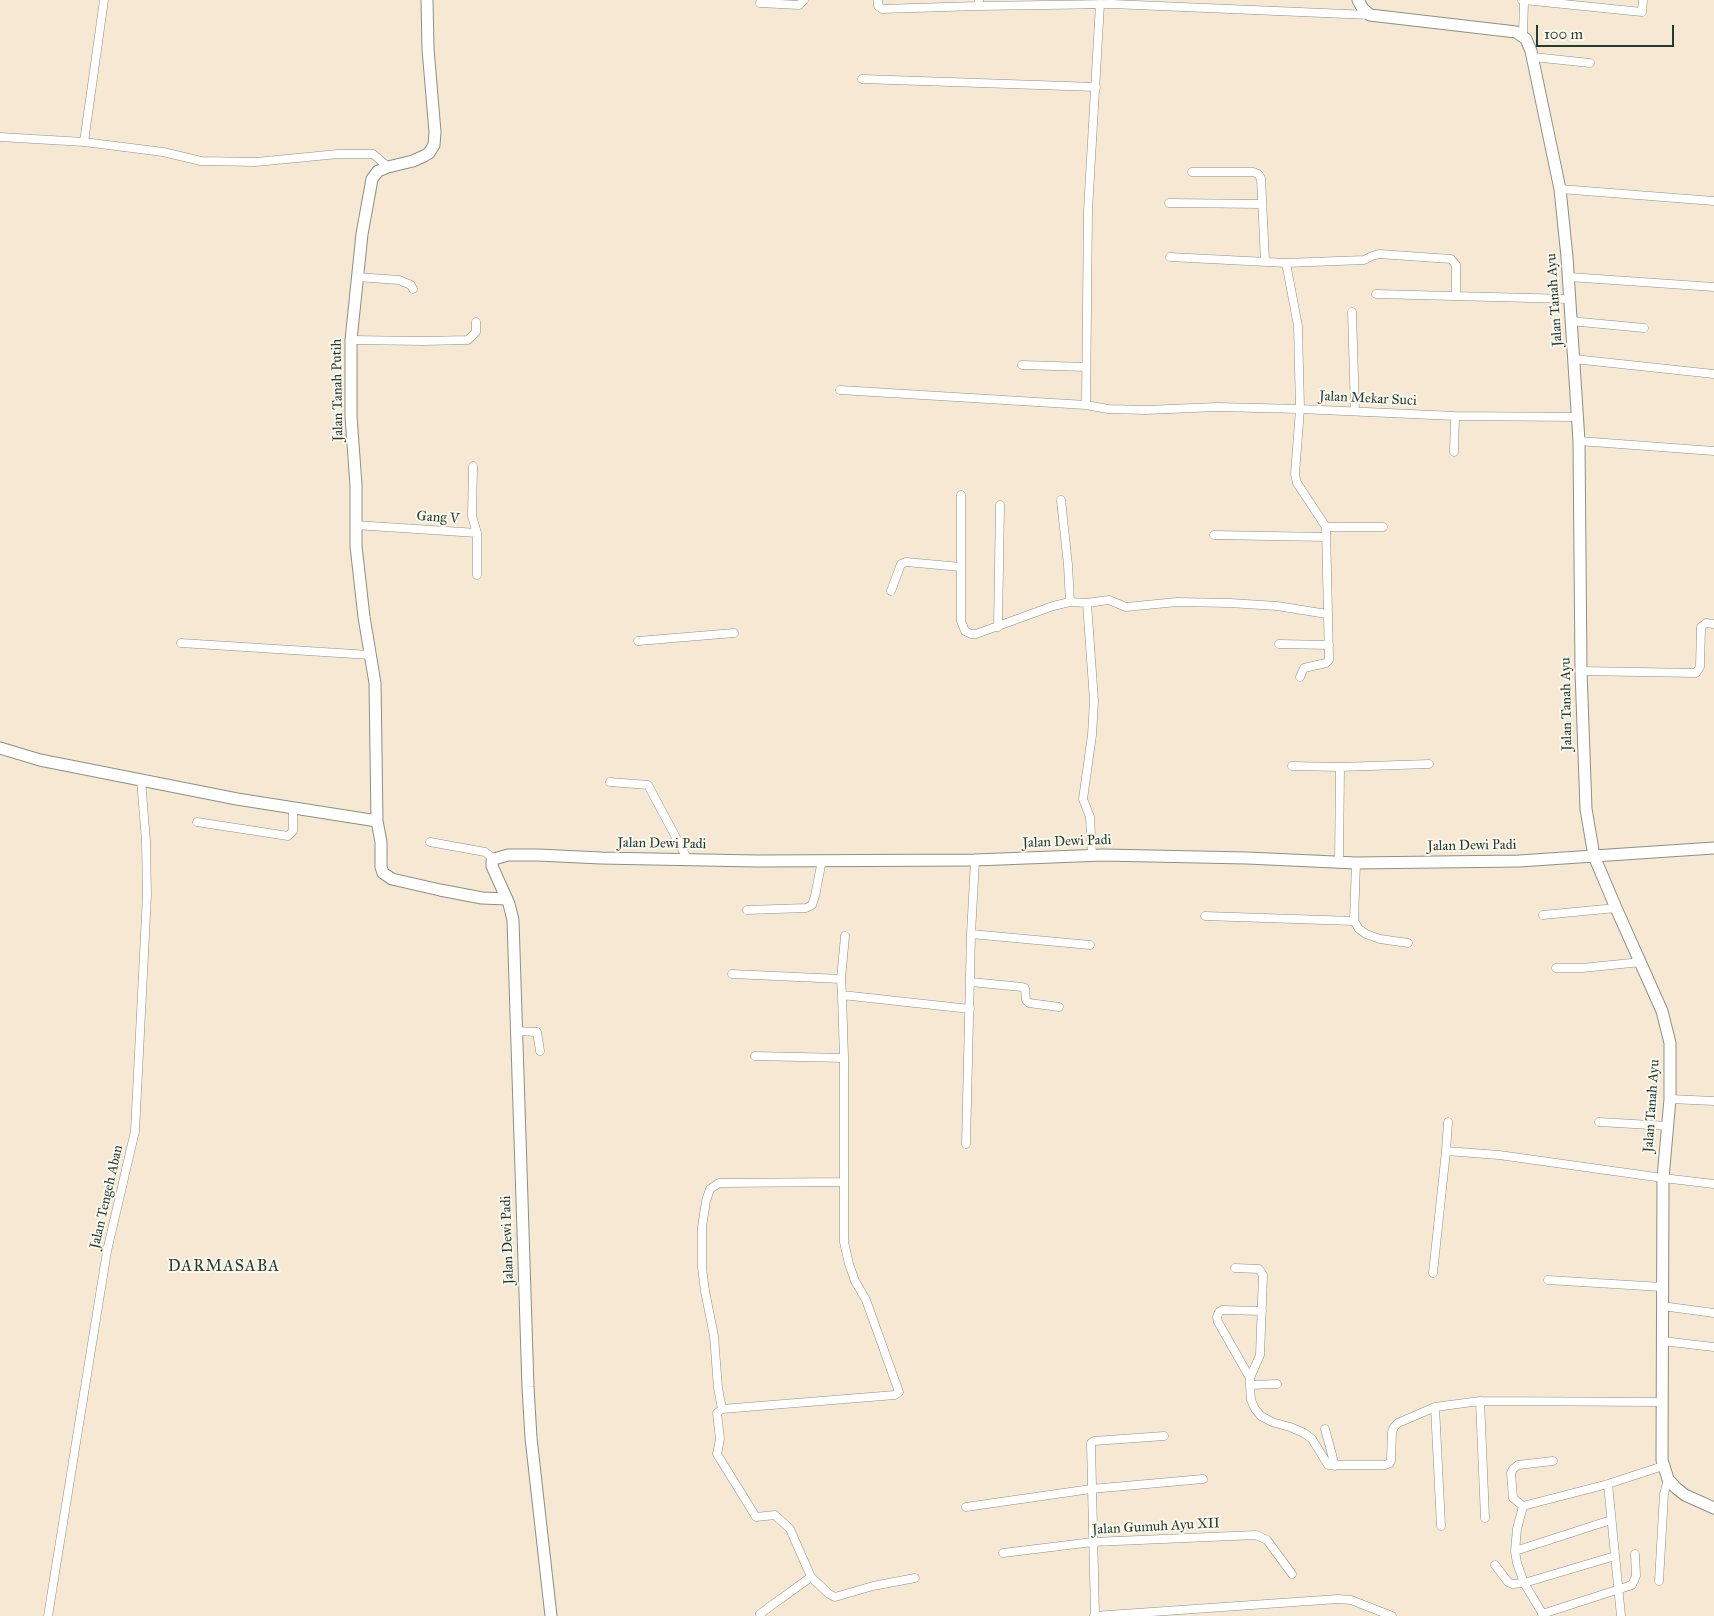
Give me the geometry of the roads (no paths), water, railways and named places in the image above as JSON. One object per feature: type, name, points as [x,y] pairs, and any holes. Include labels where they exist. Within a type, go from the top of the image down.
[{"type":"street","points":[[84,142],[104,0]]},
{"type":"street","name":"Jalan Tanah Putih","points":[[428,0],[428,49],[435,132],[434,145],[429,153],[418,159],[388,167],[374,175],[370,185],[357,277],[351,340],[351,416],[356,485],[355,525],[358,572],[377,702],[375,716],[377,821],[383,873],[392,879],[482,898],[507,899]]},
{"type":"street","points":[[760,3],[799,5],[804,0]]},
{"type":"street","points":[[878,0],[878,6],[882,9],[979,3],[1100,4],[1112,2],[1370,15],[1508,30],[1523,36],[1524,0],[1642,12],[1643,0]]},
{"type":"street","points":[[1358,0],[1363,9],[1370,15]]},
{"type":"street","points":[[1086,405],[1088,210],[1100,4]]},
{"type":"street","name":"Jalan Tanah Ayu","points":[[1523,36],[1529,44],[1533,57],[1560,189],[1565,232],[1579,441],[1584,792],[1594,856],[1666,1023],[1671,1063],[1668,1126],[1662,1178],[1661,1430],[1663,1466],[1668,1479],[1685,1495],[1714,1508]]},
{"type":"street","points":[[1533,57],[1590,63]]},
{"type":"street","points":[[862,79],[1096,87]]},
{"type":"street","points":[[0,137],[84,142],[163,152],[201,161],[256,162],[338,154],[373,154],[388,167]]},
{"type":"street","points":[[1192,172],[1257,173],[1261,178],[1265,261]]},
{"type":"street","points":[[1560,189],[1714,201]]},
{"type":"street","points":[[1169,204],[1262,204]]},
{"type":"street","points":[[1170,257],[1286,263],[1364,260],[1379,254],[1451,259],[1456,265],[1456,296]]},
{"type":"street","name":"Jalan Mekar Suci","points":[[1286,263],[1298,326],[1300,408],[1455,416],[1577,417]]},
{"type":"street","points":[[357,277],[398,280],[411,285],[412,289]]},
{"type":"street","points":[[1568,277],[1714,287]]},
{"type":"street","points":[[1376,294],[1570,299]]},
{"type":"street","points":[[1352,312],[1355,411]]},
{"type":"street","points":[[1570,321],[1644,328]]},
{"type":"street","points":[[351,340],[423,342],[468,340],[476,332],[476,322]]},
{"type":"street","points":[[1574,359],[1714,374]]},
{"type":"street","points":[[1022,365],[1086,367]]},
{"type":"street","points":[[840,390],[1146,410],[1217,407],[1300,408],[1295,474],[1297,483],[1326,527],[1329,645],[1328,662],[1304,668],[1300,677]]},
{"type":"street","points":[[1454,452],[1455,416]]},
{"type":"street","points":[[1579,441],[1714,451]]},
{"type":"street","points":[[473,466],[472,516],[477,533]]},
{"type":"street","points":[[961,496],[961,620],[963,630],[970,634],[998,627],[1053,606],[1070,602],[1087,603],[1109,600],[1122,606],[1176,602],[1230,603],[1277,606],[1327,614]]},
{"type":"street","points":[[1061,500],[1070,602]]},
{"type":"street","points":[[998,627],[1000,505]]},
{"type":"street","name":"Gang V","points":[[355,525],[477,533],[477,575]]},
{"type":"street","points":[[1326,527],[1383,527]]},
{"type":"street","points":[[1214,536],[1326,537]]},
{"type":"street","points":[[892,591],[901,564],[906,562],[961,567]]},
{"type":"street","points":[[1087,603],[1094,702],[1092,735],[1082,799],[1090,818],[1098,855]]},
{"type":"street","points":[[1581,671],[1696,673],[1700,667],[1701,627],[1706,624],[1714,624]]},
{"type":"street","points":[[638,641],[734,633]]},
{"type":"street","points":[[181,643],[370,655]]},
{"type":"street","points":[[1279,644],[1329,645]]},
{"type":"street","points":[[0,748],[40,760],[227,797],[377,821]]},
{"type":"street","points":[[1292,766],[1340,767],[1430,764]]},
{"type":"street","points":[[1340,767],[1340,862]]},
{"type":"street","name":"Jalan Tengeh Aban","points":[[48,1616],[107,1251],[135,1131],[147,895],[146,841],[141,780]]},
{"type":"street","points":[[610,782],[648,785],[686,860]]},
{"type":"street","points":[[196,822],[288,836],[293,831],[294,808]]},
{"type":"street","points":[[430,842],[485,852],[494,859]]},
{"type":"street","name":"Jalan Dewi Padi","points":[[551,1616],[528,1395],[513,920],[507,899],[492,866],[494,859],[508,855],[530,855],[668,860],[975,860],[1098,855],[1247,858],[1356,863],[1519,861],[1714,848]]},
{"type":"street","points":[[747,910],[806,908],[812,905],[822,860]]},
{"type":"street","points":[[966,1144],[971,934],[975,860]]},
{"type":"street","points":[[1356,863],[1354,921],[1359,929],[1366,934],[1380,939],[1408,943]]},
{"type":"street","points":[[1543,916],[1616,908]]},
{"type":"street","points":[[1205,916],[1354,921]]},
{"type":"street","points":[[971,934],[1090,945]]},
{"type":"street","points":[[845,936],[841,979],[844,1058],[844,1242],[855,1281],[866,1300],[899,1392],[895,1395],[722,1409],[717,1413],[720,1439],[717,1454],[756,1517],[759,1518],[771,1514],[778,1516],[790,1528],[812,1578],[829,1594],[835,1597],[873,1586],[915,1578]]},
{"type":"street","points":[[1556,968],[1582,968],[1641,962]]},
{"type":"street","points":[[732,974],[841,979]]},
{"type":"street","points":[[971,982],[1024,988],[1028,1004],[1059,1007]]},
{"type":"street","points":[[842,995],[970,1009]]},
{"type":"street","points":[[516,1031],[537,1032],[540,1051]]},
{"type":"street","points":[[755,1056],[844,1058]]},
{"type":"street","points":[[1670,1099],[1714,1101]]},
{"type":"street","points":[[1433,1273],[1448,1122]]},
{"type":"street","points":[[1599,1122],[1668,1126]]},
{"type":"street","points":[[1446,1151],[1499,1155],[1714,1184]]},
{"type":"street","points":[[722,1409],[718,1388],[714,1336],[702,1267],[702,1227],[708,1191],[714,1184],[718,1183],[844,1182]]},
{"type":"street","points":[[1235,1268],[1259,1269],[1261,1271],[1260,1355],[1250,1381]]},
{"type":"street","points":[[1548,1280],[1662,1287]]},
{"type":"street","points":[[1662,1306],[1714,1313]]},
{"type":"street","points":[[1262,1311],[1222,1310],[1217,1317],[1250,1381],[1255,1409],[1261,1416],[1272,1422],[1304,1433],[1312,1438],[1326,1463],[1335,1466],[1385,1465],[1390,1463],[1394,1427],[1398,1423],[1435,1407],[1480,1400],[1662,1402]]},
{"type":"street","points":[[1662,1341],[1714,1347]]},
{"type":"street","points":[[1250,1381],[1277,1384]]},
{"type":"street","points":[[1480,1400],[1485,1518]]},
{"type":"street","points":[[1435,1407],[1441,1526]]},
{"type":"street","points":[[1325,1429],[1335,1466]]},
{"type":"street","points":[[1164,1436],[1094,1441],[1091,1443],[1095,1616],[1338,1599],[1351,1600],[1392,1616]]},
{"type":"street","points":[[1523,1506],[1513,1498],[1511,1473],[1513,1469],[1518,1466],[1553,1461]]},
{"type":"street","points":[[1523,1506],[1608,1484],[1663,1466]]},
{"type":"street","points":[[966,1507],[1091,1489],[1203,1479]]},
{"type":"street","points":[[1660,1581],[1664,1494],[1668,1479]]},
{"type":"street","points":[[1608,1484],[1620,1616]]},
{"type":"street","points":[[1523,1506],[1517,1529],[1517,1563],[1524,1582],[1543,1615],[1619,1590],[1634,1583],[1636,1576],[1636,1554]]},
{"type":"street","points":[[1516,1551],[1611,1520]]},
{"type":"street","name":"Jalan Gumuh Ayu XII","points":[[1003,1554],[1093,1542],[1256,1535],[1267,1540],[1292,1574]]},
{"type":"street","points":[[1495,1565],[1510,1583],[1524,1582],[1615,1556]]},
{"type":"street","points":[[761,1613],[812,1578]]},
{"type":"district","name":"DARMASABA","points":[[224,1267]]}]
